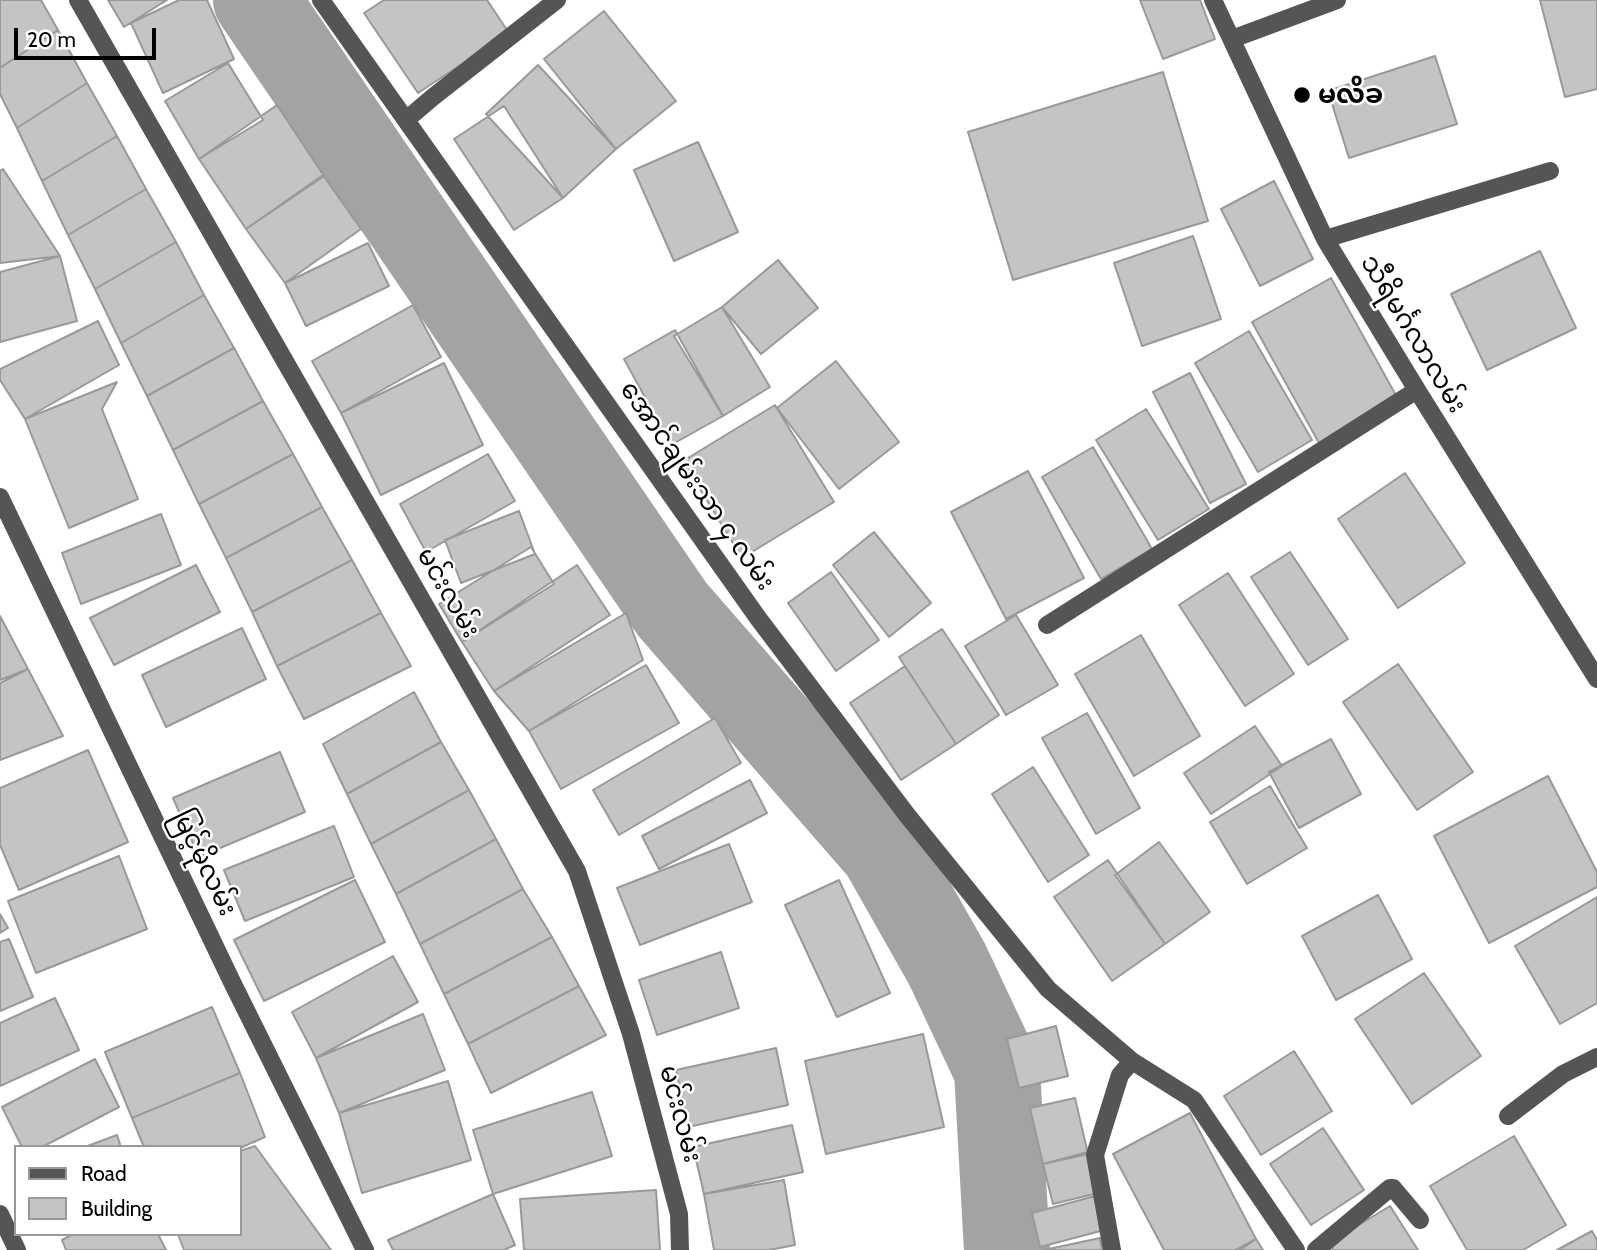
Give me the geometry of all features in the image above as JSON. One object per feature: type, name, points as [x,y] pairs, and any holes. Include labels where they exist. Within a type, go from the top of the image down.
[{"type":"street","name":"မင်းလမ်း","points":[[78,0],[577,871],[631,1034],[679,1214],[680,1250]]},
{"type":"street","name":"အောင်ချမ်းသာ ၄ လမ်း","points":[[321,0],[758,618],[907,815],[1048,989],[1132,1061],[1194,1100],[1296,1250]]},
{"type":"street","points":[[406,120],[557,0]]},
{"type":"street","name":"သီရိမင်္ဂလာလမ်း","points":[[1213,0],[1325,239],[1597,679]]},
{"type":"street","points":[[1232,39],[1337,0]]},
{"type":"street","points":[[1325,239],[1550,172]]},
{"type":"street","points":[[1046,625],[1417,390]]},
{"type":"street","name":"မြင့်မိုလမ်း","points":[[0,497],[232,982],[365,1250]]},
{"type":"street","points":[[1508,1116],[1563,1073],[1597,1057]]},
{"type":"street","points":[[1112,1250],[1095,1155],[1120,1075],[1132,1061]]},
{"type":"street","points":[[1316,1250],[1390,1188],[1394,1188],[1420,1220]]},
{"type":"street","points":[[0,1214],[17,1250]]},
{"type":"building","points":[[0,0],[41,0],[58,30],[0,68]]},
{"type":"building","points":[[108,0],[167,0],[124,27]]},
{"type":"building","points":[[179,0],[207,0],[234,59],[163,93],[131,23]]},
{"type":"building","points":[[384,0],[487,0],[509,33],[418,93],[364,13]]},
{"type":"building","points":[[1140,0],[1200,0],[1215,39],[1163,59]]},
{"type":"building","points":[[1540,0],[1597,0],[1597,89],[1565,97]]},
{"type":"building","points":[[604,11],[676,101],[616,149],[544,59]]},
{"type":"building","points":[[58,30],[87,83],[17,128],[0,94],[0,68]]},
{"type":"building","points":[[1435,56],[1457,124],[1349,158],[1328,91]]},
{"type":"building","points":[[228,63],[263,120],[199,159],[165,101]]},
{"type":"building","points":[[538,65],[616,149],[563,198],[486,114]]},
{"type":"building","points":[[1163,72],[1208,221],[1013,280],[968,132]]},
{"type":"building","points":[[87,83],[117,136],[42,181],[17,128]]},
{"type":"building","points":[[277,105],[324,176],[246,229],[199,159]]},
{"type":"building","points":[[504,106],[563,198],[514,230],[454,139]]},
{"type":"building","points":[[117,136],[146,189],[68,235],[42,181]]},
{"type":"building","points":[[698,142],[738,232],[674,261],[634,170]]},
{"type":"building","points":[[3,169],[60,256],[0,263],[0,171]]},
{"type":"building","points":[[323,175],[361,229],[285,283],[246,229]]},
{"type":"building","points":[[1274,181],[1313,259],[1260,286],[1221,209]]},
{"type":"building","points":[[146,189],[176,242],[95,289],[68,235]]},
{"type":"building","points":[[1193,236],[1221,319],[1142,346],[1114,263]]},
{"type":"building","points":[[176,242],[204,295],[121,343],[95,289]]},
{"type":"building","points":[[368,243],[389,286],[306,326],[285,283]]},
{"type":"building","points":[[1540,251],[1576,328],[1487,370],[1451,294]]},
{"type":"building","points":[[60,256],[77,321],[0,342],[0,272]]},
{"type":"building","points":[[778,260],[818,308],[761,354],[722,307]]},
{"type":"building","points":[[1331,278],[1398,399],[1319,443],[1252,322]]},
{"type":"building","points":[[204,295],[234,348],[147,396],[121,343]]},
{"type":"building","points":[[413,305],[441,357],[341,413],[312,361]]},
{"type":"building","points":[[722,307],[770,387],[723,416],[674,336]]},
{"type":"building","points":[[98,321],[119,365],[25,419],[0,380],[0,369]]},
{"type":"building","points":[[675,330],[723,416],[671,445],[624,359]]},
{"type":"building","points":[[1249,331],[1312,440],[1258,472],[1195,363]]},
{"type":"building","points":[[234,348],[263,401],[173,450],[147,396]]},
{"type":"building","points":[[836,361],[899,442],[839,489],[777,408]]},
{"type":"building","points":[[444,363],[483,445],[381,495],[341,413]]},
{"type":"building","points":[[1190,373],[1246,484],[1210,503],[1153,392]]},
{"type":"building","points":[[117,382],[102,409],[138,499],[69,528],[25,419]]},
{"type":"building","points":[[263,401],[293,454],[199,504],[173,450]]},
{"type":"building","points":[[775,405],[834,502],[742,558],[683,461]]},
{"type":"building","points":[[1146,409],[1209,509],[1158,540],[1096,440]]},
{"type":"building","points":[[1093,447],[1152,549],[1101,579],[1042,477]]},
{"type":"building","points":[[293,454],[322,507],[226,558],[199,504]]},
{"type":"building","points":[[488,454],[515,501],[426,552],[400,504]]},
{"type":"building","points":[[1028,471],[1084,578],[1006,619],[951,512]]},
{"type":"building","points":[[1405,473],[1465,563],[1398,608],[1338,519]]},
{"type":"building","points":[[322,507],[352,560],[252,612],[226,558]]},
{"type":"building","points":[[519,511],[535,554],[461,583],[445,540]]},
{"type":"building","points":[[161,514],[181,565],[81,604],[62,553]]},
{"type":"building","points":[[874,532],[931,603],[889,637],[833,565]]},
{"type":"building","points":[[531,547],[554,584],[462,642],[439,604]]},
{"type":"building","points":[[1290,552],[1348,639],[1308,665],[1251,577]]},
{"type":"building","points":[[352,560],[381,613],[277,666],[252,612]]},
{"type":"building","points":[[196,565],[220,612],[114,665],[90,618]]},
{"type":"building","points":[[577,565],[610,615],[494,691],[462,642]]},
{"type":"building","points":[[831,572],[879,640],[836,671],[788,603]]},
{"type":"building","points":[[1228,573],[1294,674],[1245,706],[1179,605]]},
{"type":"building","points":[[381,613],[411,666],[304,719],[277,666]]},
{"type":"building","points":[[626,613],[643,660],[529,731],[494,691]]},
{"type":"building","points":[[1016,615],[1058,685],[1006,715],[965,646]]},
{"type":"building","points":[[0,616],[28,669],[0,680]]},
{"type":"building","points":[[242,628],[266,679],[166,727],[142,675]]},
{"type":"building","points":[[942,629],[999,715],[956,744],[899,657]]},
{"type":"building","points":[[1141,635],[1200,736],[1134,776],[1075,674]]},
{"type":"building","points":[[1398,664],[1473,772],[1417,810],[1343,702]]},
{"type":"building","points":[[646,665],[679,723],[561,789],[529,731]]},
{"type":"building","points":[[905,666],[956,744],[901,780],[850,703]]},
{"type":"building","points":[[28,669],[63,736],[0,760],[0,683]]},
{"type":"building","points":[[414,692],[441,742],[347,794],[323,744]]},
{"type":"building","points":[[1087,713],[1140,808],[1096,834],[1042,738]]},
{"type":"building","points":[[715,718],[741,763],[619,835],[593,790]]},
{"type":"building","points":[[1255,726],[1282,766],[1211,814],[1184,773]]},
{"type":"building","points":[[1331,739],[1361,794],[1299,828],[1269,772]]},
{"type":"building","points":[[441,742],[469,790],[371,844],[347,794]]},
{"type":"building","points":[[88,750],[128,842],[19,890],[0,845],[0,788]]},
{"type":"building","points":[[280,752],[305,812],[199,857],[173,798]]},
{"type":"building","points":[[1033,767],[1089,855],[1048,882],[992,794]]},
{"type":"building","points":[[1548,776],[1597,872],[1597,887],[1489,943],[1434,836]]},
{"type":"building","points":[[750,780],[767,813],[659,869],[642,836]]},
{"type":"building","points":[[1270,786],[1307,848],[1247,884],[1210,822]]},
{"type":"building","points":[[469,790],[496,839],[396,894],[371,844]]},
{"type":"building","points":[[334,826],[354,877],[245,921],[224,870]]},
{"type":"building","points":[[496,839],[523,889],[420,944],[396,894]]},
{"type":"building","points":[[1159,842],[1210,912],[1165,944],[1115,875]]},
{"type":"building","points":[[729,844],[752,902],[640,945],[617,888]]},
{"type":"building","points":[[119,856],[147,929],[36,973],[8,901]]},
{"type":"building","points":[[1108,860],[1165,944],[1112,981],[1054,897]]},
{"type":"building","points":[[355,880],[385,942],[264,1001],[234,940]]},
{"type":"building","points":[[839,880],[890,993],[837,1017],[785,905]]},
{"type":"building","points":[[523,889],[552,937],[444,994],[420,944]]},
{"type":"building","points":[[1378,895],[1412,959],[1336,1000],[1302,936]]},
{"type":"building","points":[[1597,897],[1597,1003],[1560,1024],[1515,946]]},
{"type":"building","points":[[0,914],[8,928],[0,933]]},
{"type":"building","points":[[552,937],[579,986],[468,1044],[444,994]]},
{"type":"building","points":[[9,939],[33,997],[0,1011],[0,942]]},
{"type":"building","points":[[721,952],[739,1008],[657,1035],[639,980]]},
{"type":"building","points":[[393,956],[418,1002],[316,1058],[292,1012]]},
{"type":"building","points":[[1424,973],[1481,1056],[1412,1104],[1355,1019]]},
{"type":"building","points":[[579,986],[606,1035],[491,1093],[468,1044]]},
{"type":"building","points":[[55,998],[79,1050],[0,1086],[0,1023]]},
{"type":"building","points":[[212,1007],[240,1073],[132,1118],[105,1052]]},
{"type":"building","points":[[423,1014],[445,1070],[339,1113],[316,1058]]},
{"type":"building","points":[[1056,1026],[1068,1076],[1019,1088],[1007,1039]]},
{"type":"building","points":[[923,1034],[944,1127],[826,1154],[805,1061]]},
{"type":"building","points":[[776,1048],[788,1105],[688,1127],[676,1070]]},
{"type":"building","points":[[1294,1051],[1332,1111],[1261,1155],[1224,1096]]},
{"type":"building","points":[[95,1059],[119,1107],[46,1145],[21,1145],[2,1107]]},
{"type":"building","points":[[240,1073],[265,1137],[242,1147],[242,1145],[143,1145],[132,1118]]},
{"type":"building","points":[[448,1081],[471,1160],[362,1193],[339,1113]]},
{"type":"building","points":[[592,1092],[612,1156],[493,1194],[473,1130]]},
{"type":"building","points":[[1075,1098],[1088,1154],[1043,1164],[1030,1108]]},
{"type":"building","points":[[1190,1113],[1256,1239],[1236,1250],[1164,1250],[1113,1154]]},
{"type":"building","points":[[792,1125],[803,1172],[704,1194],[693,1147]]},
{"type":"building","points":[[1323,1128],[1364,1190],[1311,1225],[1270,1164]]},
{"type":"building","points":[[117,1135],[120,1145],[90,1145]]},
{"type":"building","points":[[1514,1136],[1566,1225],[1523,1250],[1467,1250],[1430,1186]]},
{"type":"building","points":[[255,1146],[331,1250],[184,1250],[179,1236],[242,1236],[242,1150]]},
{"type":"building","points":[[1088,1152],[1098,1193],[1053,1204],[1043,1164]]},
{"type":"building","points":[[784,1180],[795,1245],[769,1250],[714,1250],[704,1194]]},
{"type":"building","points":[[656,1190],[660,1250],[524,1250],[520,1199]]},
{"type":"building","points":[[493,1194],[515,1245],[504,1250],[393,1250],[388,1240]]},
{"type":"building","points":[[1099,1195],[1108,1229],[1040,1247],[1032,1213]]},
{"type":"building","points":[[1390,1206],[1418,1250],[1333,1250],[1329,1243]]},
{"type":"building","points":[[1592,1231],[1597,1240],[1597,1250],[1557,1250]]},
{"type":"building","points":[[69,1236],[159,1236],[166,1250],[66,1250],[62,1240]]},
{"type":"building","points":[[1100,1238],[1102,1250],[1044,1250]]},
{"type":"building","points":[[1256,1239],[1263,1250],[1240,1250]]},
{"type":"waterway","points":[[256,0],[672,609],[883,851],[947,964],[997,1070],[1007,1250]]},
{"type":"place","name":"မလိခ","points":[[1302,95]]}]
